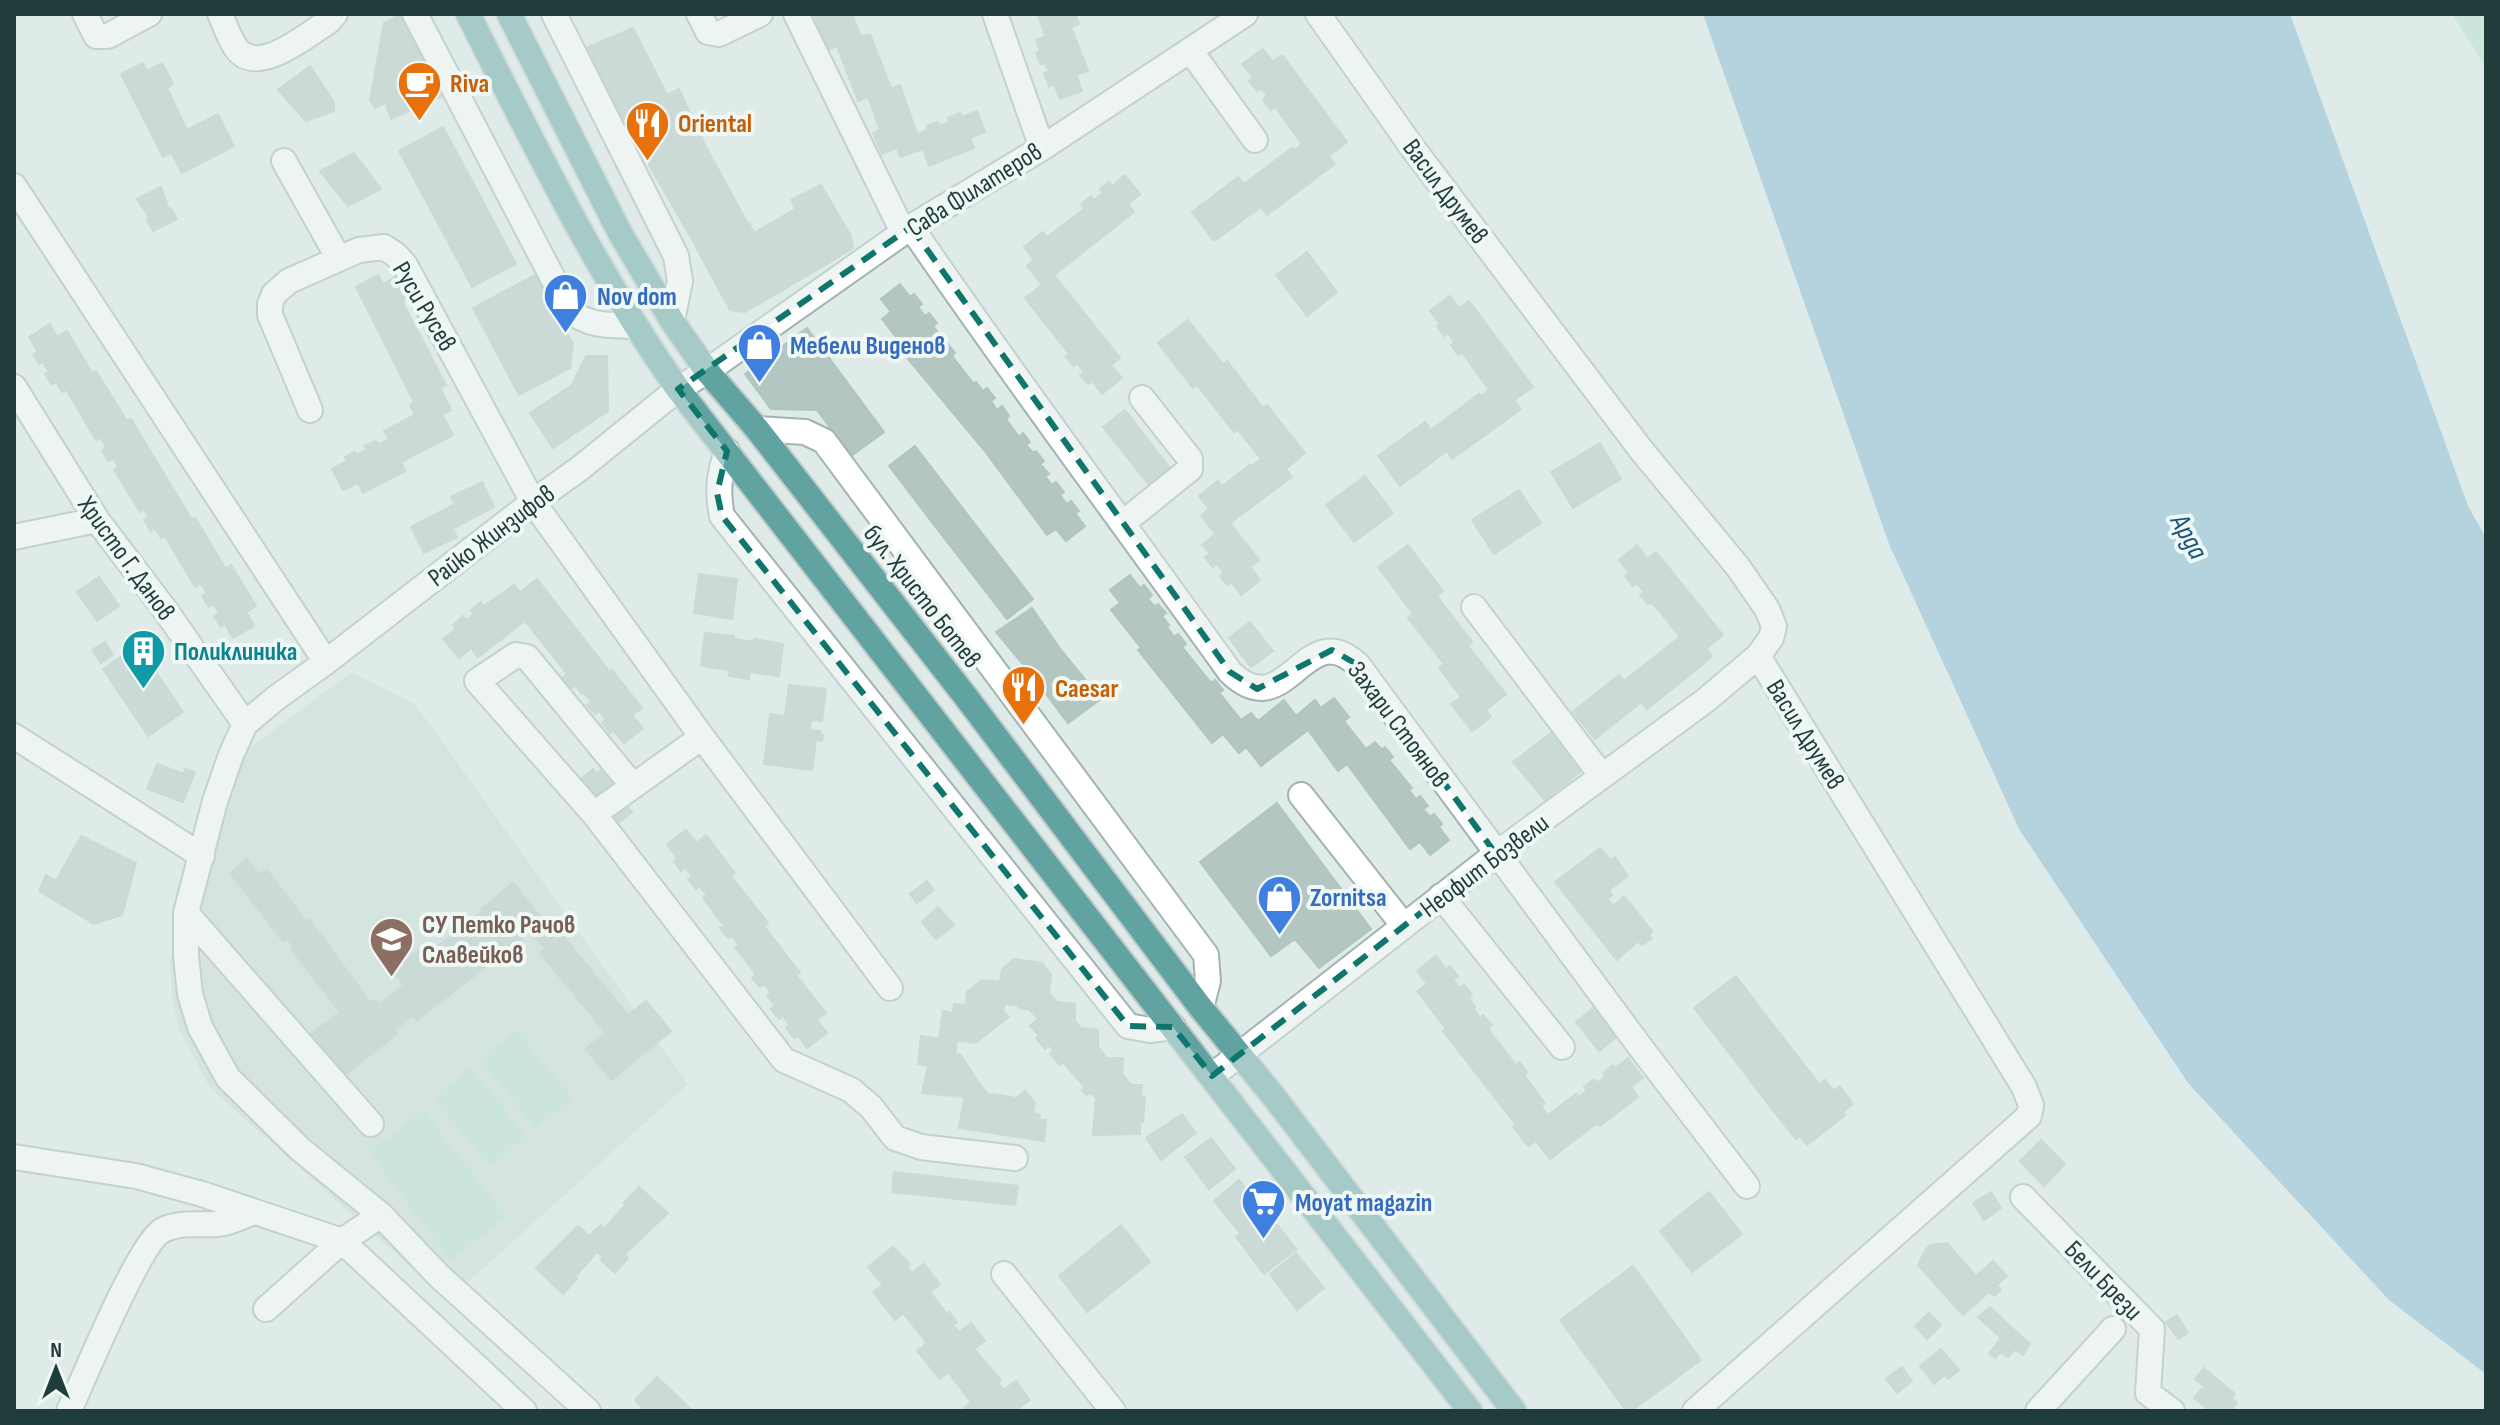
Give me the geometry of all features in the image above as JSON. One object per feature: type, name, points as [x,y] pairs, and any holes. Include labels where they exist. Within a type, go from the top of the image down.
[{"type":"main road","points":[[468,14],[572,220],[635,326],[678,389],[1470,1411]]},
{"type":"main road","name":"бул. Христо Ботев","points":[[509,14],[620,233],[672,321],[707,371],[757,429],[966,697],[1201,1008],[1514,1411]]},
{"type":"street","points":[[85,14],[96,36],[108,36],[149,14]]},
{"type":"street","points":[[220,14],[237,50],[257,59],[270,58],[329,21],[335,14]]},
{"type":"street","points":[[415,14],[570,311],[582,320],[598,325],[635,326]]},
{"type":"street","points":[[554,14],[676,256],[680,281],[672,321]]},
{"type":"street","points":[[699,14],[708,32],[719,34],[760,14]]},
{"type":"street","name":"Захари Стоянов","points":[[796,14],[907,230],[1230,672],[1242,685],[1257,689],[1269,688],[1319,654],[1332,650],[1346,654],[1358,665],[1496,854],[1747,1186]]},
{"type":"street","points":[[995,14],[1042,148]]},
{"type":"street","name":"Сава Филатеров","points":[[707,371],[907,230],[1042,148],[1245,14]]},
{"type":"street","name":"Васил Друмев","points":[[1318,14],[1412,147],[1642,451],[1738,567],[1767,609],[1774,626],[1771,638],[1758,656],[2024,1087],[2031,1105],[2029,1116],[1695,1411]]},
{"type":"street","points":[[1190,50],[1255,140]]},
{"type":"street","points":[[284,161],[339,259]]},
{"type":"street","points":[[14,186],[326,662]]},
{"type":"street","name":"Руси Русев","points":[[310,410],[270,315],[274,294],[289,281],[359,250],[384,247],[405,265],[533,502]]},
{"type":"street","name":"Райко Жинзифов","points":[[245,724],[579,469],[678,389],[707,371]]},
{"type":"street","name":"Христо Г. Данов","points":[[14,387],[97,520],[245,724]]},
{"type":"street","points":[[1123,523],[1190,469],[1190,459],[1142,398]]},
{"type":"street","points":[[757,429],[805,432],[824,441],[1206,955],[1208,981],[1201,1008]]},
{"type":"street","points":[[727,451],[717,493],[722,516],[1128,1026],[1150,1030],[1173,1027]]},
{"type":"street","points":[[533,502],[702,737],[890,988]]},
{"type":"street","points":[[14,537],[97,520]]},
{"type":"street","points":[[1474,607],[1602,776]]},
{"type":"street","points":[[633,786],[527,657],[516,655],[477,681],[594,814],[784,1060],[851,1090],[871,1107],[895,1138],[921,1147],[1015,1158]]},
{"type":"street","name":"Неофит Бозвели","points":[[1212,1076],[1496,854],[1706,700],[1758,656]]},
{"type":"street","points":[[245,724],[215,801],[186,913],[190,994],[200,1027],[228,1078],[300,1149],[381,1215],[438,1275],[588,1411]]},
{"type":"street","points":[[14,736],[202,856]]},
{"type":"street","points":[[594,814],[702,737]]},
{"type":"street","points":[[1301,795],[1404,926]]},
{"type":"street","points":[[1441,896],[1562,1047]]},
{"type":"street","points":[[186,913],[371,1124]]},
{"type":"street","points":[[14,1157],[136,1176],[202,1194],[342,1241],[524,1411]]},
{"type":"street","name":"Бели Брези","points":[[2023,1197],[2152,1329],[2148,1393],[2172,1411]]},
{"type":"street","points":[[69,1411],[133,1271],[159,1231],[171,1226],[224,1223],[253,1212]]},
{"type":"street","points":[[266,1309],[342,1241],[381,1215]]},
{"type":"street","points":[[1004,1274],[1113,1411]]},
{"type":"street","points":[[2038,1411],[2113,1329]]},
{"type":"highlighted area","points":[[911,227],[1230,672],[1257,689],[1332,650],[1358,665],[1496,854],[1212,1076],[1173,1027],[1128,1026],[722,516],[717,493],[727,451],[678,389]]},
{"type":"shaded area","name":"СУ Петко Рачов Славейков","points":[[352,672],[415,704],[688,1084],[448,1300],[210,1088],[179,1029],[172,995],[170,961],[193,858],[232,764]]},
{"type":"green space","points":[[2452,14],[2486,14],[2486,67]]},
{"type":"green space","points":[[516,1030],[573,1098],[536,1129],[479,1059]]},
{"type":"green space","points":[[471,1067],[526,1136],[490,1167],[433,1098]]},
{"type":"green space","points":[[423,1110],[507,1217],[451,1260],[369,1153]]},
{"type":"water","name":"Арда","points":[[1703,14],[2290,14],[2468,506],[2486,538],[2486,1374],[2389,1300],[2188,1083],[2019,829],[1889,544]]},
{"type":"building","points":[[402,14],[435,78],[375,108],[370,100],[384,23]]},
{"type":"building","points":[[814,14],[852,14],[861,37],[870,34],[891,88],[900,85],[917,134],[928,130],[927,126],[949,122],[948,118],[960,113],[962,117],[977,111],[985,132],[970,138],[974,148],[929,166],[923,149],[900,157],[897,148],[882,154],[873,133],[880,130],[868,97],[858,101],[837,46],[828,50]]},
{"type":"building","points":[[1037,14],[1075,14],[1079,24],[1071,27],[1088,71],[1076,75],[1082,91],[1060,99],[1054,84],[1049,86],[1044,73],[1049,72],[1036,53],[1040,51],[1036,40],[1046,36]]},
{"type":"building","points":[[633,28],[659,79],[612,100],[588,47]]},
{"type":"building","points":[[1263,49],[1273,62],[1282,55],[1347,142],[1329,156],[1335,164],[1267,215],[1261,207],[1214,241],[1192,212],[1238,177],[1244,184],[1302,144],[1275,107],[1271,110],[1263,100],[1267,96],[1262,88],[1257,91],[1249,81],[1253,78],[1242,64]]},
{"type":"building","points":[[143,63],[147,71],[162,63],[173,84],[167,88],[187,130],[218,114],[234,146],[182,173],[171,153],[163,157],[121,74]]},
{"type":"building","points":[[310,66],[334,102],[334,111],[306,121],[278,90]]},
{"type":"building","points":[[438,78],[444,95],[391,119],[386,105]]},
{"type":"building","points":[[659,79],[667,95],[679,89],[706,147],[653,172],[612,100]]},
{"type":"building","points":[[443,127],[471,179],[427,203],[399,151]]},
{"type":"building","points":[[706,147],[747,222],[697,248],[653,172]]},
{"type":"building","points":[[354,153],[381,189],[348,206],[320,171]]},
{"type":"building","points":[[1125,175],[1140,194],[1128,204],[1134,212],[1054,275],[1120,358],[1111,366],[1122,378],[1102,394],[1092,381],[1088,384],[1080,375],[1084,372],[1077,363],[1074,366],[1066,357],[1069,354],[1025,298],[1042,285],[1027,266],[1034,260],[1024,247],[1043,232],[1047,237],[1084,209],[1081,204],[1091,196],[1094,200],[1103,193],[1100,189],[1109,182],[1112,186]]},
{"type":"building","points":[[471,179],[516,264],[472,287],[427,203]]},
{"type":"building","points":[[821,185],[851,236],[853,248],[827,264],[812,237],[817,233],[808,216],[802,221],[791,200]]},
{"type":"building","points":[[161,187],[169,209],[177,219],[153,231],[147,220],[150,219],[137,199]]},
{"type":"building","points":[[795,209],[802,221],[808,216],[817,233],[812,237],[827,264],[786,288],[768,254],[763,256],[768,265],[755,273],[751,268],[754,262],[746,249],[758,242],[754,233]]},
{"type":"building","points":[[749,223],[758,242],[746,249],[754,262],[751,268],[755,273],[768,265],[763,256],[768,254],[786,288],[745,312],[730,310],[697,249]]},
{"type":"building","points":[[1307,252],[1337,292],[1307,316],[1276,275]]},
{"type":"building","points":[[378,275],[383,284],[397,276],[409,298],[402,301],[446,385],[440,388],[451,410],[442,414],[453,435],[401,462],[405,471],[363,493],[358,483],[343,490],[332,469],[347,461],[345,457],[367,450],[364,446],[376,441],[378,445],[389,439],[384,431],[415,415],[410,405],[414,402],[356,287]]},
{"type":"building","points":[[535,275],[573,344],[570,368],[519,395],[473,308]]},
{"type":"building","points":[[900,284],[910,297],[914,294],[922,304],[918,307],[925,316],[929,313],[937,323],[933,326],[940,335],[937,337],[945,346],[948,344],[955,353],[952,356],[974,384],[976,382],[983,391],[987,388],[995,398],[991,401],[997,410],[1002,406],[1009,416],[1006,419],[1019,437],[1023,433],[1030,442],[1026,445],[1044,461],[1040,464],[1049,474],[1045,476],[1052,485],[1056,482],[1064,492],[1060,495],[1063,499],[1067,504],[1071,501],[1079,511],[1075,513],[1085,526],[1066,541],[1056,529],[1047,535],[984,450],[908,359],[911,357],[882,319],[891,312],[881,299]]},
{"type":"building","points":[[1450,296],[1459,308],[1469,301],[1533,387],[1514,400],[1521,409],[1452,459],[1447,451],[1400,486],[1378,456],[1425,422],[1431,430],[1489,390],[1462,352],[1458,355],[1451,345],[1454,342],[1448,333],[1444,336],[1430,311]]},
{"type":"building","points":[[1188,320],[1223,364],[1227,361],[1263,408],[1267,405],[1305,453],[1286,469],[1292,477],[1230,523],[1259,560],[1250,567],[1260,580],[1241,595],[1231,582],[1227,585],[1220,576],[1224,573],[1217,564],[1213,567],[1205,557],[1210,554],[1202,545],[1215,534],[1201,516],[1209,509],[1199,496],[1218,481],[1222,486],[1261,459],[1237,429],[1234,432],[1197,385],[1193,388],[1158,343]]},
{"type":"building","points":[[50,324],[57,337],[67,331],[92,373],[96,371],[127,421],[131,419],[192,520],[195,518],[226,569],[231,565],[256,606],[246,612],[254,626],[233,638],[225,624],[221,627],[214,616],[219,613],[214,604],[209,607],[202,596],[207,593],[201,584],[195,587],[165,536],[161,538],[155,528],[151,531],[144,520],[149,517],[144,509],[140,512],[114,470],[118,467],[113,458],[108,461],[102,450],[106,447],[100,437],[96,440],[66,389],[62,392],[56,382],[52,385],[45,374],[49,372],[43,362],[39,364],[33,354],[38,352],[29,337]]},
{"type":"building","points":[[807,328],[884,432],[851,456],[817,410],[771,409],[745,374]]},
{"type":"building","points":[[586,356],[607,356],[608,411],[553,448],[530,413],[572,385]]},
{"type":"building","points":[[1125,410],[1170,468],[1149,485],[1103,427]]},
{"type":"building","points":[[1600,443],[1621,479],[1573,508],[1551,472]]},
{"type":"building","points":[[915,446],[974,523],[948,543],[889,466]]},
{"type":"building","points":[[1365,476],[1393,513],[1354,542],[1326,505]]},
{"type":"building","points":[[482,482],[494,507],[452,529],[457,537],[424,553],[411,527],[455,504],[451,497]]},
{"type":"building","points":[[1519,490],[1541,523],[1494,554],[1472,520]]},
{"type":"building","points":[[974,523],[1033,599],[1007,619],[948,543]]},
{"type":"building","points":[[1408,545],[1443,591],[1437,596],[1472,642],[1468,646],[1506,694],[1486,710],[1491,717],[1472,731],[1451,704],[1461,697],[1439,668],[1444,664],[1408,618],[1413,614],[1378,567]]},
{"type":"building","points":[[1637,545],[1648,559],[1656,552],[1687,590],[1660,612],[1640,595],[1644,592],[1637,583],[1633,586],[1625,576],[1629,573],[1619,560]]},
{"type":"building","points":[[699,574],[737,579],[732,619],[694,613]]},
{"type":"building","points":[[1130,575],[1140,588],[1144,585],[1152,595],[1148,599],[1155,607],[1158,604],[1166,613],[1162,616],[1174,637],[1178,634],[1186,644],[1182,647],[1211,683],[1215,680],[1223,690],[1219,693],[1241,720],[1251,713],[1258,721],[1284,700],[1296,716],[1315,700],[1321,708],[1334,698],[1349,717],[1344,721],[1366,749],[1375,742],[1382,750],[1385,747],[1393,757],[1389,760],[1412,788],[1409,790],[1416,799],[1420,796],[1428,806],[1423,809],[1430,817],[1434,814],[1449,840],[1430,855],[1420,842],[1410,849],[1347,764],[1338,771],[1308,730],[1261,766],[1246,747],[1239,753],[1223,734],[1212,743],[1138,650],[1141,648],[1111,610],[1120,603],[1110,590]]},
{"type":"building","points":[[99,577],[119,606],[97,621],[77,592]]},
{"type":"building","points":[[537,579],[642,708],[632,715],[643,728],[624,743],[602,723],[606,720],[599,711],[595,714],[587,705],[592,702],[584,693],[575,685],[571,688],[563,677],[567,674],[525,621],[478,657],[471,648],[459,658],[443,639],[456,629],[453,625],[463,616],[466,620],[474,614],[471,610],[481,602],[484,606],[514,585],[520,592]]},
{"type":"building","points":[[1687,590],[1723,635],[1706,649],[1712,656],[1702,665],[1660,612]]},
{"type":"building","points":[[1032,608],[1061,650],[1031,674],[996,632]]},
{"type":"building","points":[[1250,622],[1273,651],[1251,667],[1229,638]]},
{"type":"building","points":[[705,633],[734,636],[730,670],[701,666]]},
{"type":"building","points":[[1680,637],[1702,665],[1647,709],[1624,681]]},
{"type":"building","points":[[734,639],[754,642],[749,679],[729,676]]},
{"type":"building","points":[[754,639],[783,644],[779,676],[750,672]]},
{"type":"building","points":[[105,642],[113,655],[101,663],[92,650]]},
{"type":"building","name":"Поликлиника","points":[[138,645],[183,712],[148,736],[103,669]]},
{"type":"building","points":[[1061,650],[1101,699],[1068,723],[1031,674]]},
{"type":"building","points":[[1619,675],[1641,702],[1595,739],[1573,712]]},
{"type":"building","points":[[789,685],[826,689],[822,721],[785,716]]},
{"type":"building","points":[[770,714],[811,720],[808,739],[768,733]]},
{"type":"building","points":[[810,730],[820,731],[822,741],[808,739]]},
{"type":"building","points":[[768,733],[816,740],[812,770],[764,764]]},
{"type":"building","points":[[1551,733],[1581,771],[1545,800],[1513,762]]},
{"type":"building","points":[[157,764],[184,774],[185,769],[195,772],[183,802],[147,789]]},
{"type":"building","points":[[604,768],[614,781],[606,787],[596,774]]},
{"type":"building","points":[[593,769],[610,791],[592,805],[575,784]]},
{"type":"building","points":[[1277,803],[1371,929],[1319,968],[1295,939],[1271,956],[1200,862]]},
{"type":"building","points":[[626,804],[632,812],[617,824],[610,816]]},
{"type":"building","points":[[686,830],[697,843],[706,835],[735,873],[731,876],[768,923],[764,926],[800,973],[796,975],[826,1013],[817,1020],[827,1033],[807,1048],[798,1035],[794,1038],[786,1028],[790,1025],[783,1016],[779,1019],[771,1009],[775,1006],[767,996],[771,993],[764,984],[760,987],[752,978],[756,974],[735,947],[739,945],[732,936],[728,938],[720,928],[724,926],[703,898],[707,895],[699,886],[696,889],[688,879],[692,876],[685,867],[681,871],[674,861],[677,858],[667,844]]},
{"type":"building","points":[[81,836],[136,863],[122,915],[94,924],[39,891],[46,875],[56,881]]},
{"type":"building","points":[[1600,848],[1610,860],[1615,857],[1628,876],[1609,890],[1612,895],[1607,899],[1613,906],[1624,896],[1652,931],[1649,935],[1652,938],[1642,945],[1638,941],[1617,960],[1555,882]]},
{"type":"building","points":[[247,859],[259,875],[267,870],[306,921],[309,919],[370,1002],[376,1001],[375,1004],[383,1002],[404,985],[393,971],[428,943],[433,950],[513,883],[555,940],[545,949],[531,931],[417,1020],[413,1015],[394,1030],[397,1034],[342,1077],[309,1036],[340,1012],[291,949],[294,947],[287,938],[283,941],[230,873]]},
{"type":"building","points":[[927,881],[934,890],[917,903],[910,894]]},
{"type":"building","points":[[938,907],[954,925],[936,939],[922,922]]},
{"type":"building","points":[[562,935],[628,1015],[606,1033],[540,953]]},
{"type":"building","points":[[1436,956],[1446,969],[1450,966],[1458,976],[1453,980],[1460,988],[1464,985],[1472,995],[1469,998],[1473,1008],[1480,1018],[1483,1015],[1492,1025],[1488,1029],[1516,1065],[1520,1062],[1527,1072],[1524,1075],[1545,1103],[1541,1106],[1548,1115],[1576,1094],[1578,1097],[1587,1091],[1584,1087],[1594,1079],[1597,1083],[1606,1077],[1603,1073],[1628,1058],[1643,1078],[1631,1087],[1638,1097],[1550,1159],[1536,1141],[1528,1146],[1513,1127],[1516,1125],[1443,1031],[1446,1029],[1417,991],[1427,984],[1417,971]]},
{"type":"building","points":[[1014,959],[1042,963],[1051,975],[1049,993],[1057,1002],[1038,1019],[1030,1010],[1005,1004],[998,997],[1002,969]]},
{"type":"building","points":[[1736,976],[1774,1026],[1733,1058],[1694,1008]]},
{"type":"building","points":[[982,980],[1000,982],[998,997],[1005,1004],[1003,1011],[1009,1017],[975,1043],[939,1038],[943,1011],[953,1013],[954,1004],[966,1005],[967,992]]},
{"type":"building","points":[[646,1001],[671,1031],[611,1080],[586,1049]]},
{"type":"building","points":[[1057,1002],[1075,1004],[1075,1021],[1081,1028],[1098,1030],[1098,1047],[1102,1052],[1074,1075],[1063,1062],[1060,1065],[1050,1054],[1054,1051],[1049,1045],[1045,1049],[1036,1038],[1039,1035],[1030,1026]]},
{"type":"building","points":[[1597,1005],[1620,1034],[1599,1051],[1576,1022]]},
{"type":"building","points":[[1774,1026],[1813,1076],[1771,1108],[1733,1058]]},
{"type":"building","points":[[921,1036],[957,1041],[955,1054],[960,1054],[981,1086],[964,1099],[956,1094],[922,1093],[928,1066],[918,1064]]},
{"type":"building","points":[[1102,1052],[1106,1058],[1123,1058],[1122,1074],[1131,1085],[1142,1085],[1141,1097],[1145,1097],[1140,1134],[1093,1135],[1096,1098],[1082,1090],[1085,1087],[1074,1075]]},
{"type":"building","points":[[1813,1076],[1820,1085],[1825,1080],[1834,1091],[1840,1086],[1853,1104],[1843,1112],[1845,1115],[1807,1145],[1800,1136],[1796,1139],[1771,1108]]},
{"type":"building","points":[[981,1086],[990,1096],[1016,1098],[1025,1091],[1035,1103],[1033,1112],[1040,1115],[1039,1120],[1046,1120],[1044,1141],[959,1128],[964,1099]]},
{"type":"building","points":[[1182,1114],[1196,1133],[1161,1160],[1146,1138]]},
{"type":"building","points":[[1211,1138],[1235,1169],[1209,1189],[1185,1157]]},
{"type":"building","points":[[2041,1140],[2065,1164],[2044,1186],[2020,1161]]},
{"type":"building","points":[[894,1172],[1018,1186],[1015,1205],[892,1192]]},
{"type":"building","points":[[1239,1180],[1265,1212],[1240,1233],[1214,1201]]},
{"type":"building","points":[[639,1187],[668,1213],[625,1254],[628,1258],[615,1273],[597,1252],[563,1294],[536,1268],[578,1226],[589,1236],[601,1225],[604,1229]]},
{"type":"building","points":[[1709,1192],[1742,1234],[1692,1272],[1660,1231]]},
{"type":"building","points":[[1991,1192],[2001,1208],[1984,1220],[1973,1203]]},
{"type":"building","name":"Moyat magazin","points":[[1268,1213],[1296,1249],[1264,1274],[1236,1237]]},
{"type":"building","points":[[1121,1225],[1150,1262],[1087,1312],[1059,1276]]},
{"type":"building","points":[[1947,1243],[1976,1276],[1993,1261],[2007,1276],[1963,1315],[1918,1265],[1931,1245]]},
{"type":"building","points":[[893,1247],[910,1264],[907,1267],[912,1273],[924,1264],[940,1284],[930,1292],[957,1322],[953,1325],[959,1332],[971,1323],[985,1341],[974,1349],[1001,1380],[998,1383],[1004,1390],[1016,1381],[1030,1400],[1019,1408],[1022,1411],[964,1411],[971,1402],[948,1372],[940,1379],[917,1351],[927,1343],[903,1313],[895,1320],[873,1292],[883,1285],[868,1267]]},
{"type":"building","points":[[1296,1253],[1324,1288],[1297,1310],[1270,1274]]},
{"type":"building","points":[[1633,1266],[1663,1307],[1590,1361],[1560,1320]]},
{"type":"building","points":[[1997,1285],[2001,1290],[1994,1296],[1989,1291]]},
{"type":"building","points":[[1663,1307],[1701,1360],[1631,1411],[1626,1411],[1590,1361]]},
{"type":"building","points":[[1990,1307],[2010,1326],[2001,1338],[1978,1317]]},
{"type":"building","points":[[1929,1313],[1941,1325],[1927,1339],[1915,1326]]},
{"type":"building","points":[[2177,1315],[2188,1333],[2178,1339],[2166,1322]]},
{"type":"building","points":[[2010,1326],[2030,1344],[2023,1355],[2015,1349],[2008,1357],[1994,1347]]},
{"type":"building","points":[[1994,1347],[2001,1352],[1995,1358],[1989,1353]]},
{"type":"building","points":[[1941,1349],[1959,1370],[1949,1379],[1944,1375],[1934,1384],[1920,1366]]},
{"type":"building","points":[[1902,1367],[1912,1381],[1897,1393],[1886,1379]]},
{"type":"building","points":[[2204,1368],[2213,1376],[2204,1386],[2195,1379]]},
{"type":"building","points":[[2213,1376],[2235,1394],[2221,1411],[2211,1411],[2194,1398]]},
{"type":"building","points":[[657,1377],[693,1411],[645,1411],[635,1400]]},
{"type":"building","points":[[2232,1399],[2237,1403],[2231,1411],[2225,1411],[2223,1409]]},
{"type":"place","name":"Riva","points":[[419,122]]},
{"type":"place","name":"Oriental","points":[[647,162]]},
{"type":"place","name":"Nov dom","points":[[566,335]]},
{"type":"place","name":"Мебели Виденов","points":[[759,384]]},
{"type":"place","name":"Поликлиника","points":[[143,690]]},
{"type":"place","name":"Caesar","points":[[1024,727]]},
{"type":"place","name":"Zornitsa","points":[[1279,936]]},
{"type":"place","name":"СУ Петко Рачов Славейков","points":[[391,978]]},
{"type":"place","name":"Moyat magazin","points":[[1264,1241]]}]
